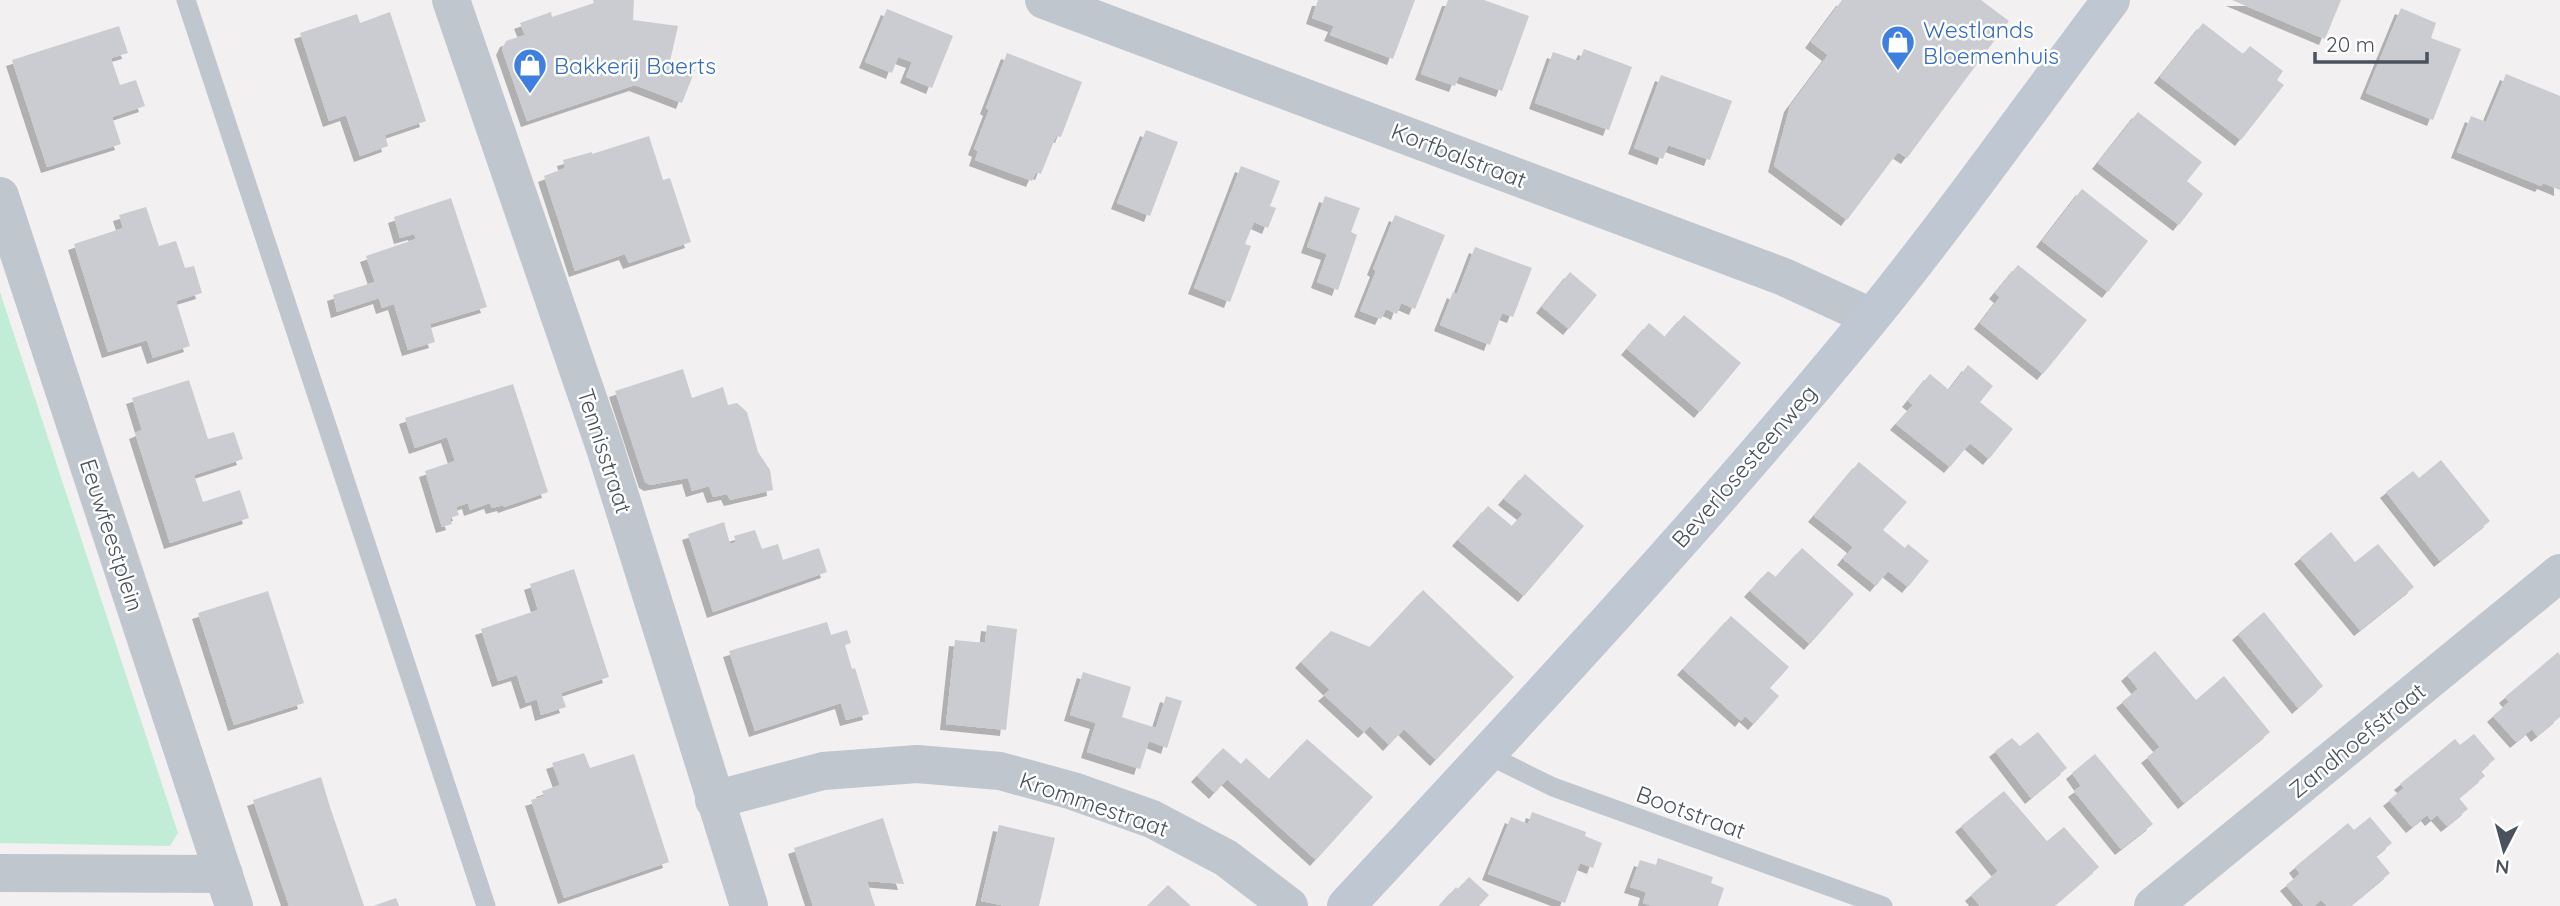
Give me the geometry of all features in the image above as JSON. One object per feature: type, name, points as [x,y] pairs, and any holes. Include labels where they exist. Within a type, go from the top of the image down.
[{"type":"street","name":"Tennisstraat","points":[[451,0],[605,448],[749,906]]},
{"type":"street","name":"Korfbalstraat","points":[[1044,0],[1784,277],[1871,317]]},
{"type":"street","name":"Beverlosesteenweg","points":[[1346,906],[1756,454],[1871,317],[2111,0]]},
{"type":"street","name":"Eeuwfeestplein","points":[[0,196],[229,890],[0,873]]},
{"type":"street","name":"Zandhoefstraat","points":[[2153,906],[2560,573]]},
{"type":"street","name":"Krommestraat","points":[[714,800],[823,771],[917,764],[1000,771],[1073,791],[1152,819],[1226,858],[1289,906]]},
{"type":"lane","points":[[186,0],[486,906]]},
{"type":"lane","name":"Bootstraat","points":[[1486,754],[1553,788],[1883,906]]},
{"type":"green space","points":[[0,292],[178,833],[170,846],[0,843]]},
{"type":"building","points":[[593,0],[634,0],[633,20],[678,26],[670,61],[695,70],[682,103],[635,85],[527,121],[502,49],[506,41],[525,35],[520,23],[551,12],[552,17],[594,3]]},
{"type":"building","points":[[1318,0],[1415,0],[1393,59],[1330,35],[1334,26],[1312,18]]},
{"type":"building","points":[[1448,0],[1484,0],[1529,16],[1502,91],[1459,76],[1455,86],[1421,74]]},
{"type":"building","points":[[1842,0],[1981,0],[2009,21],[1907,158],[1898,152],[1847,220],[1774,166],[1790,106],[1828,55],[1811,42]]},
{"type":"building","points":[[2232,0],[2341,0],[2325,39]]},
{"type":"building","points":[[2401,8],[2436,23],[2431,38],[2461,49],[2433,120],[2366,93]]},
{"type":"building","points":[[887,9],[953,36],[932,88],[906,77],[912,62],[898,57],[892,73],[865,62]]},
{"type":"building","points":[[390,12],[426,121],[385,135],[388,146],[360,156],[346,115],[329,121],[300,33],[357,14],[360,23]]},
{"type":"building","points":[[2203,23],[2243,54],[2250,46],[2283,71],[2277,80],[2284,85],[2241,140],[2160,77]]},
{"type":"building","points":[[119,26],[128,53],[111,58],[120,85],[136,80],[145,106],[112,117],[121,144],[47,167],[12,60]]},
{"type":"building","points":[[1584,49],[1632,67],[1609,130],[1535,103],[1553,52],[1579,61]]},
{"type":"building","points":[[1007,53],[1082,82],[1061,137],[1056,136],[1041,174],[1036,172],[1032,181],[975,160],[978,151],[974,149],[989,110],[986,108]]},
{"type":"building","points":[[2506,74],[2560,96],[2560,190],[2543,183],[2541,186],[2457,152],[2471,116],[2486,122]]},
{"type":"building","points":[[1661,75],[1732,101],[1710,160],[1668,145],[1663,159],[1634,148]]},
{"type":"building","points":[[2138,112],[2202,162],[2187,181],[2203,194],[2179,225],[2098,163]]},
{"type":"building","points":[[1146,130],[1178,142],[1150,216],[1117,203]]},
{"type":"building","points":[[649,136],[663,180],[670,178],[691,242],[629,263],[625,254],[575,271],[544,176],[565,168],[563,160]]},
{"type":"building","points":[[1241,166],[1280,181],[1270,206],[1276,208],[1268,228],[1254,222],[1245,244],[1251,246],[1230,302],[1194,288]]},
{"type":"building","points":[[2082,189],[2148,241],[2108,292],[2042,241]]},
{"type":"building","points":[[1325,196],[1360,208],[1351,232],[1357,235],[1338,290],[1317,282],[1327,254],[1307,247]]},
{"type":"building","points":[[451,198],[487,307],[430,324],[435,342],[408,350],[394,304],[382,308],[379,298],[337,312],[333,295],[375,282],[366,256],[416,239],[414,234],[400,238],[394,217]]},
{"type":"building","points":[[146,207],[159,246],[176,241],[185,268],[194,266],[202,293],[176,301],[190,346],[153,358],[147,340],[108,352],[74,244],[123,228],[119,215]]},
{"type":"building","points":[[1395,215],[1445,235],[1415,309],[1401,303],[1397,314],[1386,309],[1381,319],[1360,311],[1376,271],[1373,269]]},
{"type":"building","points":[[1475,247],[1532,268],[1513,317],[1502,313],[1490,345],[1440,325],[1453,292],[1457,294]]},
{"type":"building","points":[[2018,265],[2087,320],[2043,374],[1980,323],[2000,297],[1995,293]]},
{"type":"building","points":[[1570,272],[1597,295],[1569,329],[1542,307]]},
{"type":"building","points":[[1684,315],[1741,363],[1700,412],[1627,349],[1649,323],[1665,337]]},
{"type":"building","points":[[1968,365],[1993,386],[1980,402],[2013,429],[1989,459],[1970,443],[1950,467],[1896,424],[1913,405],[1908,401],[1930,374],[1949,390]]},
{"type":"building","points":[[683,369],[692,398],[723,387],[728,405],[737,403],[747,412],[758,452],[770,470],[773,490],[730,500],[727,494],[713,497],[709,486],[692,491],[688,478],[650,485],[645,482],[615,391]]},
{"type":"building","points":[[189,380],[208,439],[234,432],[243,459],[194,475],[203,502],[240,490],[249,518],[170,543],[135,433],[142,430],[132,398]]},
{"type":"building","points":[[513,384],[548,492],[504,507],[492,508],[490,503],[470,510],[468,503],[456,507],[459,515],[450,518],[452,524],[442,527],[425,471],[455,461],[447,437],[415,448],[405,418]]},
{"type":"building","points":[[2441,460],[2490,521],[2440,561],[2386,492],[2413,471],[2419,478]]},
{"type":"building","points":[[1859,462],[1907,502],[1883,530],[1905,548],[1908,544],[1929,561],[1908,587],[1888,571],[1876,586],[1843,559],[1853,547],[1814,516]]},
{"type":"building","points":[[1525,474],[1584,526],[1524,596],[1458,540],[1488,506],[1512,526],[1523,514],[1504,499]]},
{"type":"building","points":[[724,522],[730,544],[736,542],[734,536],[755,530],[762,549],[778,544],[783,560],[819,548],[827,572],[713,612],[688,534]]},
{"type":"building","points":[[2331,532],[2355,562],[2378,544],[2414,587],[2360,630],[2300,558]]},
{"type":"building","points":[[1802,548],[1854,594],[1810,644],[1750,591],[1768,571],[1776,577]]},
{"type":"building","points":[[574,569],[609,677],[561,693],[566,707],[541,715],[537,699],[526,703],[517,675],[498,681],[481,629],[538,610],[530,584]]},
{"type":"building","points":[[1423,590],[1514,677],[1436,760],[1404,729],[1389,745],[1370,726],[1364,732],[1324,695],[1330,690],[1301,662],[1331,631],[1370,647]]},
{"type":"building","points":[[268,591],[304,703],[234,725],[198,613]]},
{"type":"building","points":[[2264,612],[2323,686],[2298,708],[2238,634]]},
{"type":"building","points":[[1731,616],[1789,667],[1770,688],[1779,696],[1754,724],[1745,716],[1741,721],[1683,669]]},
{"type":"building","points":[[827,622],[831,635],[847,630],[851,643],[845,645],[869,714],[846,720],[841,703],[755,731],[729,651]]},
{"type":"building","points":[[987,625],[1017,629],[1006,730],[946,724],[955,640],[985,643]]},
{"type":"building","points":[[2155,651],[2196,700],[2224,676],[2270,732],[2184,803],[2147,757],[2160,747],[2122,702],[2138,689],[2127,675]]},
{"type":"building","points":[[2558,652],[2560,717],[2537,736],[2532,729],[2516,742],[2493,716],[2509,702],[2505,697]]},
{"type":"building","points":[[1083,672],[1131,687],[1122,717],[1156,728],[1166,696],[1182,701],[1167,748],[1149,741],[1140,769],[1087,752],[1096,723],[1070,715]]},
{"type":"building","points":[[2038,732],[2067,768],[2031,798],[1995,751],[2012,738],[2020,746]]},
{"type":"building","points":[[2474,734],[2495,759],[2481,771],[2485,776],[2459,798],[2468,809],[2447,826],[2437,815],[2431,820],[2427,815],[2412,827],[2389,800],[2404,788],[2400,784],[2455,739],[2460,745]]},
{"type":"building","points":[[1307,739],[1373,797],[1316,860],[1227,779],[1215,793],[1197,776],[1223,748],[1241,764],[1246,758],[1269,779]]},
{"type":"building","points":[[584,753],[590,768],[634,754],[669,862],[564,898],[531,800],[544,796],[542,791],[560,785],[552,763]]},
{"type":"building","points":[[2095,754],[2153,824],[2121,849],[2074,791],[2081,786],[2072,773]]},
{"type":"building","points":[[321,777],[364,906],[289,906],[253,800]]},
{"type":"building","points":[[2004,791],[2047,841],[2064,827],[2099,867],[2054,906],[1980,906],[1971,895],[1998,871],[1961,826]]},
{"type":"building","points":[[1532,812],[1586,832],[1585,836],[1602,843],[1593,868],[1580,863],[1565,903],[1488,874],[1511,817],[1528,824]]},
{"type":"building","points":[[2370,817],[2392,843],[2376,856],[2390,873],[2350,906],[2327,906],[2321,900],[2314,906],[2304,906],[2286,885],[2300,874],[2295,867],[2348,823],[2354,830]]},
{"type":"building","points":[[883,818],[904,884],[867,881],[875,906],[813,906],[794,848]]},
{"type":"building","points":[[999,825],[1055,838],[1039,906],[1006,906],[981,901]]},
{"type":"building","points":[[1658,858],[1713,877],[1711,883],[1724,888],[1718,906],[1653,906],[1643,903],[1646,892],[1630,887],[1640,860],[1656,865]]},
{"type":"building","points":[[1469,877],[1489,895],[1479,906],[1439,906],[1456,887],[1458,889]]},
{"type":"building","points":[[1168,885],[1191,906],[1147,906]]},
{"type":"building","points":[[396,898],[399,906],[373,906]]},
{"type":"place","name":"Westlands Bloemenhuis","points":[[1898,72]]},
{"type":"place","name":"Bakkerij Baerts","points":[[530,95]]}]
